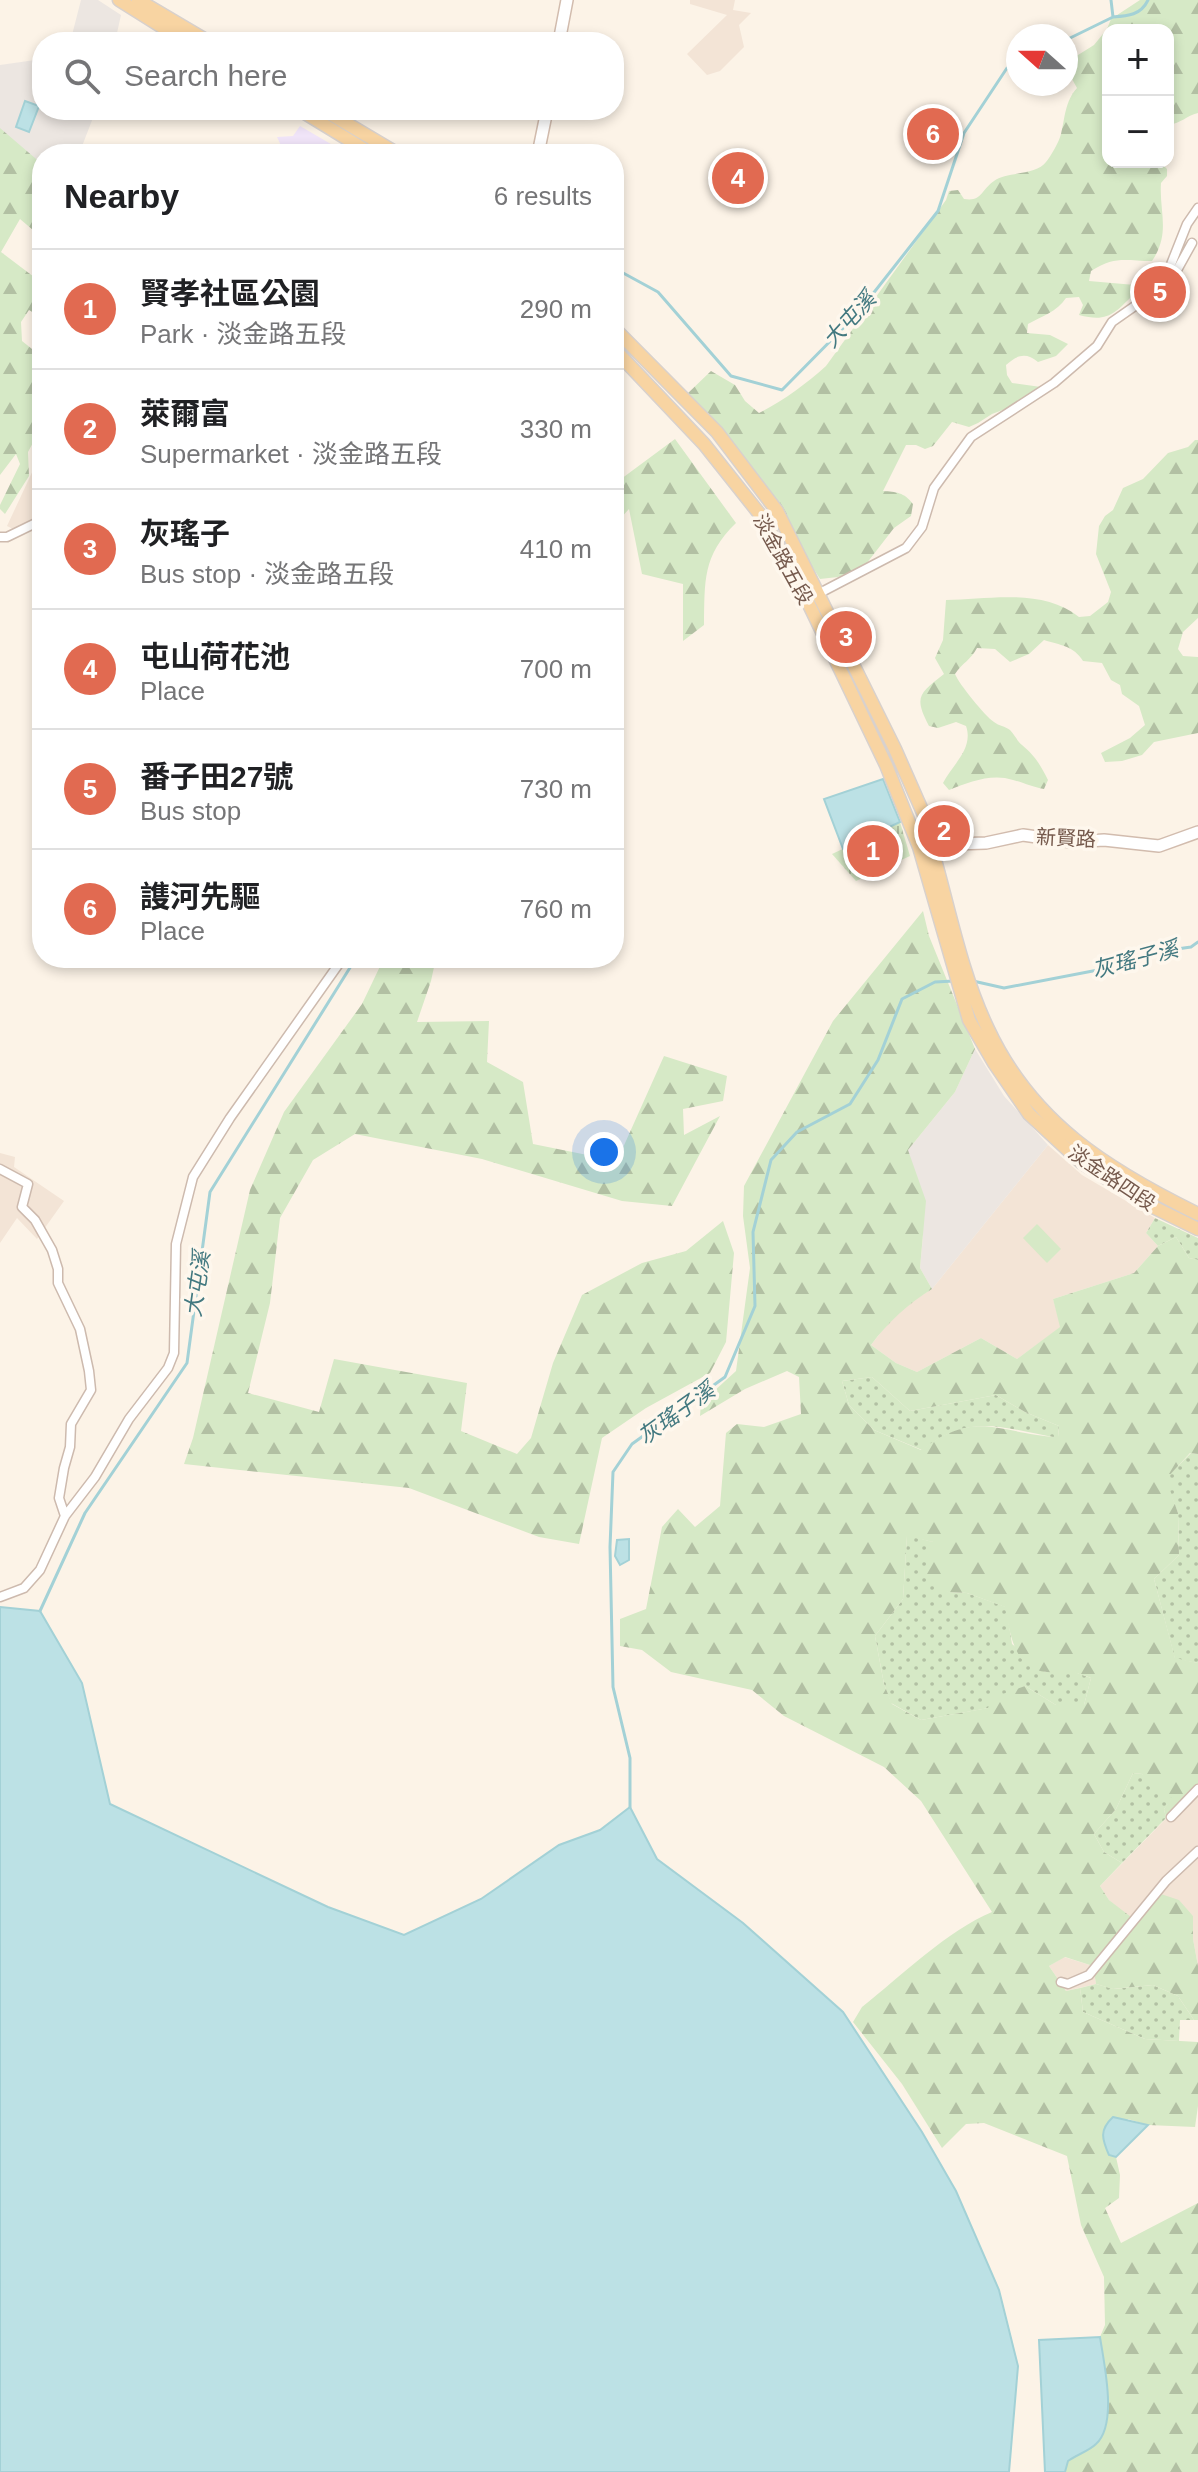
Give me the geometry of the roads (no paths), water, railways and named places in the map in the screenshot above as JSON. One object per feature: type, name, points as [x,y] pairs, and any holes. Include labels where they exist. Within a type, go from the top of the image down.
[{"type":"main road","points":[[119,0],[170,32]]},
{"type":"main road","points":[[138,0],[192,32]]},
{"type":"main road","points":[[316,120],[356,144]]},
{"type":"main road","points":[[341,120],[381,144]]},
{"type":"main road","name":"淡金路五段","points":[[624,338],[717,432],[777,511],[928,824],[926,850],[931,894],[957,962]]},
{"type":"main road","name":"淡金路五段","points":[[624,360],[704,444],[762,517],[807,600],[926,850]]},
{"type":"main road","points":[[926,850],[968,996]]},
{"type":"main road","name":"淡金路四段","points":[[968,996],[1006,1065],[1039,1107],[1071,1139],[1111,1168],[1198,1214]]},
{"type":"main road","name":"淡金路四段","points":[[968,996],[969,1020],[1029,1114],[1082,1163],[1151,1206],[1198,1229]]},
{"type":"street","points":[[561,32],[567,0]]},
{"type":"street","points":[[540,144],[545,120]]},
{"type":"street","points":[[807,600],[906,548],[922,527],[934,488],[971,437],[1054,383],[1097,346],[1112,322],[1162,287],[1187,224],[1198,208]]},
{"type":"street","points":[[1168,273],[1177,270],[1192,243]]},
{"type":"street","points":[[0,537],[7,537],[32,525]]},
{"type":"street","name":"新賢路","points":[[926,850],[1023,835],[1072,842],[1104,840],[1159,846],[1198,832]]},
{"type":"street","points":[[0,1597],[24,1588],[40,1570],[65,1516],[95,1477],[129,1419],[168,1368],[174,1353],[176,1244],[193,1177],[230,1118],[336,968]]},
{"type":"street","points":[[0,1169],[28,1184],[22,1207],[35,1220],[52,1250],[58,1269],[58,1283],[80,1329],[89,1371],[91,1390],[71,1424],[70,1447],[59,1498],[65,1516]]},
{"type":"street","points":[[1171,1817],[1198,1789]]},
{"type":"street","points":[[1061,1982],[1068,1984],[1089,1975],[1166,1881],[1198,1851]]},
{"type":"water","points":[[25,101],[32,104],[34,120],[29,132],[16,127]]},
{"type":"water","points":[[737,157],[759,179],[744,200],[716,178]]},
{"type":"water","points":[[883,779],[900,822],[843,849],[824,799]]},
{"type":"water","points":[[629,1539],[629,1560],[620,1565],[615,1556],[617,1540]]},
{"type":"water","points":[[0,1607],[40,1611],[82,1683],[110,1804],[328,1907],[404,1935],[481,1899],[559,1845],[600,1830],[630,1807],[657,1859],[743,1923],[843,2012],[922,2132],[956,2191],[999,2290],[1018,2366],[1009,2472],[0,2472]]},
{"type":"water","points":[[1113,2117],[1148,2125],[1116,2157],[1109,2155],[1103,2135],[1105,2126]]},
{"type":"water","points":[[1100,2337],[1108,2393],[1103,2435],[1096,2444],[1068,2461],[1065,2472],[1045,2472],[1039,2340]]},
{"type":"waterway","name":"大屯溪","points":[[1078,34],[1113,17],[1111,0]]},
{"type":"waterway","points":[[1113,17],[1138,12],[1148,0]]},
{"type":"waterway","name":"大屯溪","points":[[624,273],[658,292],[731,376],[782,390],[857,314],[938,211],[964,133],[1006,70]]},
{"type":"waterway","name":"灰瑤子溪","points":[[973,981],[1004,988],[1098,970],[1156,952],[1191,947],[1198,942]]},
{"type":"waterway","name":"大屯溪","points":[[40,1611],[85,1513],[187,1363],[210,1192],[350,968]]},
{"type":"waterway","name":"灰瑤子溪","points":[[630,1807],[630,1758],[613,1687],[610,1547],[613,1472],[632,1444],[725,1377],[755,1306],[753,1232],[771,1160],[797,1132],[850,1104],[878,1060],[902,999],[935,982],[954,981]]},
{"type":"place","name":"謢河先驅","points":[[933,134]]},
{"type":"place","name":"屯山荷花池","points":[[738,178]]},
{"type":"place","name":"番子田27號","points":[[1160,292]]},
{"type":"place","name":"灰瑤子","points":[[846,637]]},
{"type":"place","name":"萊爾富","points":[[944,831]]},
{"type":"place","name":"賢孝社區公園","points":[[873,851]]}]
